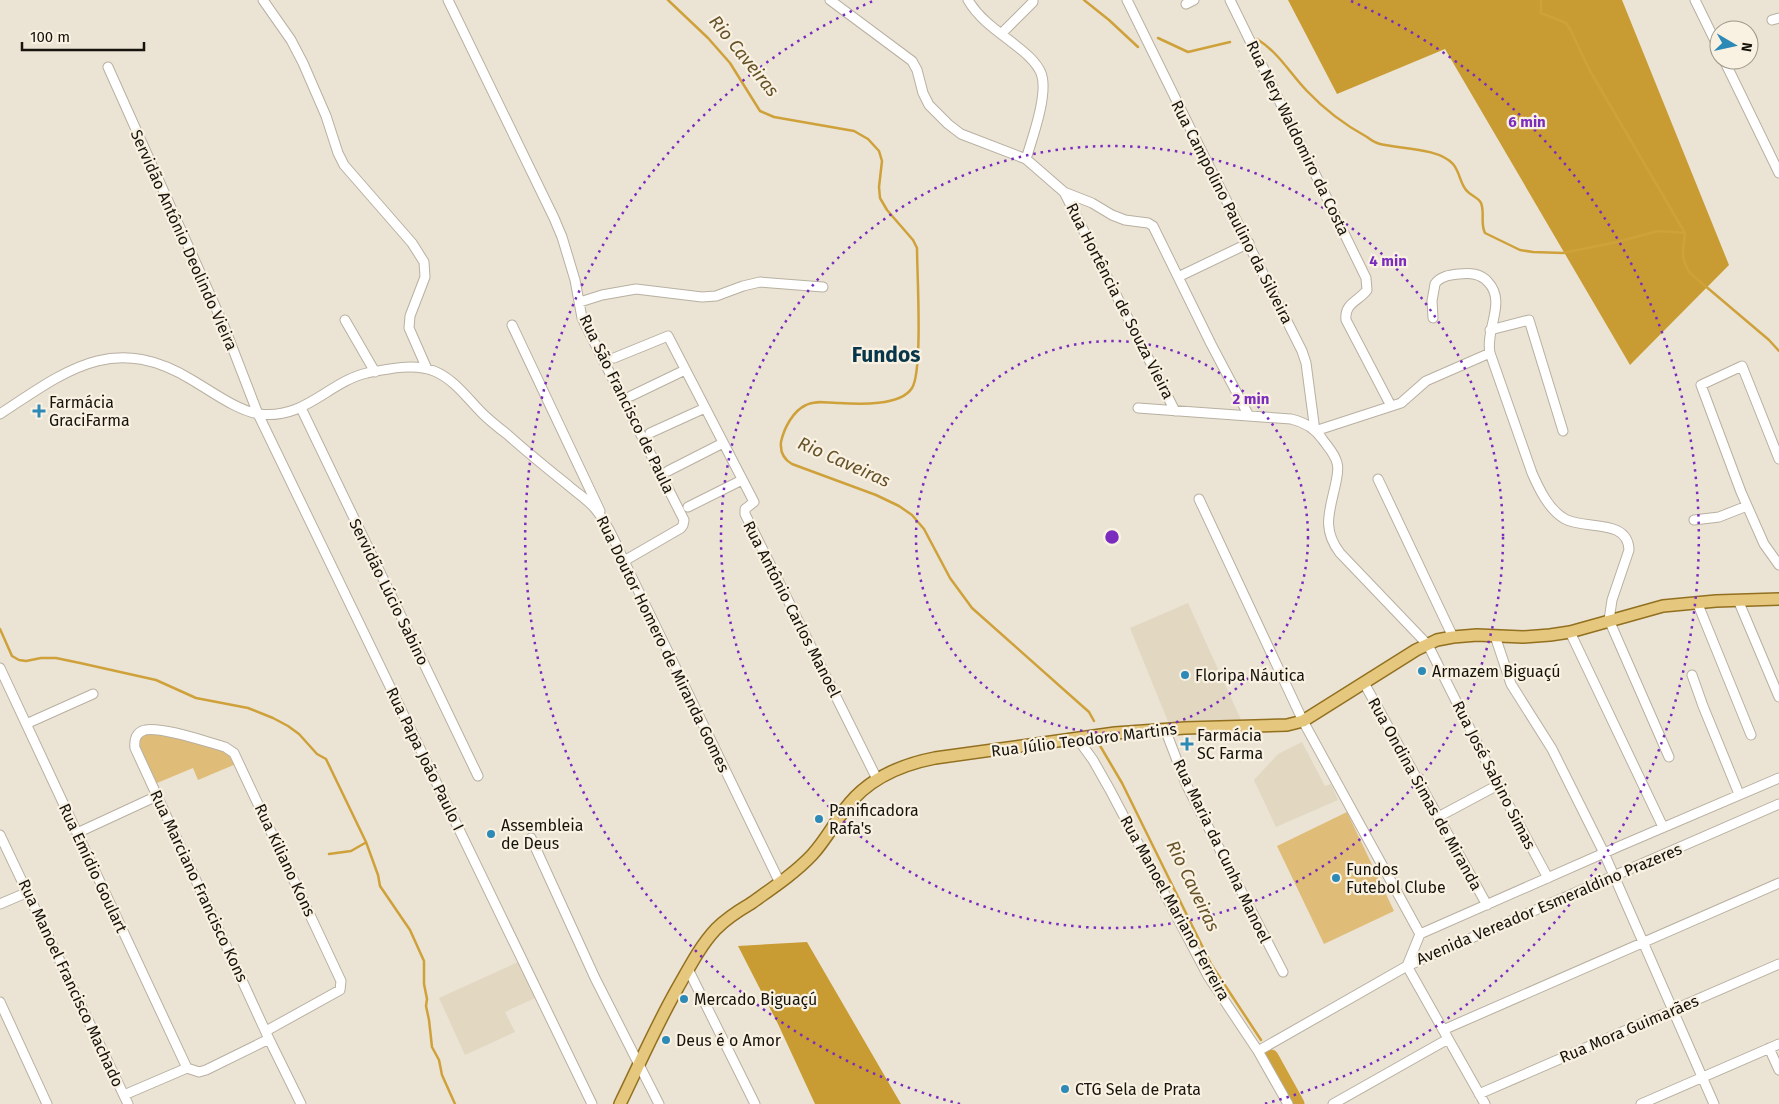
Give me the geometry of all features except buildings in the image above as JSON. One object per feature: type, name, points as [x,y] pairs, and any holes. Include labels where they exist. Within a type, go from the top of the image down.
[{"type":"main road","name":"Rua Júlio Teodoro Martins","points":[[620,1104],[688,968],[718,927],[780,883],[812,855],[852,801],[877,778],[897,768],[922,761],[1115,733],[1165,729],[1273,727],[1287,725],[1303,721],[1416,650],[1437,640],[1453,637],[1523,637],[1570,632],[1663,606],[1697,602],[1779,599]]},
{"type":"street","points":[[0,414],[55,379],[80,366],[98,360],[118,357],[141,358],[171,368],[235,404],[258,414],[272,414],[301,408],[352,379],[375,372],[406,368],[427,368],[409,328],[410,316],[424,277],[424,262],[412,243],[344,166],[326,116],[300,57],[264,0]]},
{"type":"street","name":"Rua São Francisco de Paula","points":[[448,0],[554,218],[562,237],[580,302],[582,318],[684,520],[681,528],[624,560]]},
{"type":"street","points":[[830,0],[912,61],[929,105],[954,129],[968,137],[1026,159],[1064,192],[1092,203],[1120,218],[1148,222],[1153,226],[1249,416]]},
{"type":"street","points":[[968,0],[981,18],[1026,54],[1042,75],[1039,115],[1026,159]]},
{"type":"street","points":[[1001,34],[1034,2],[1032,0]]},
{"type":"street","name":"Rua Campolino Paulino da Silveira","points":[[1127,0],[1305,357],[1315,431]]},
{"type":"street","name":"Rua Nery Waldomiro da Costa","points":[[1230,0],[1366,278],[1365,293],[1349,306],[1346,320],[1391,406]]},
{"type":"street","points":[[1695,0],[1709,29]]},
{"type":"street","name":"Servidão Antônio Deolindo Vieira","points":[[108,67],[224,326],[258,414]]},
{"type":"street","points":[[1729,70],[1779,173]]},
{"type":"street","name":"Rua Hortência de Souza Vieira","points":[[1064,192],[1175,411]]},
{"type":"street","points":[[1178,277],[1248,244]]},
{"type":"street","points":[[1434,318],[1432,301],[1435,284],[1438,280],[1450,275],[1478,274],[1489,283],[1496,295],[1496,306],[1490,330],[1490,353],[1532,473],[1540,490],[1564,519],[1572,522],[1613,528],[1627,538],[1629,550],[1612,600],[1609,620],[1669,757]]},
{"type":"street","points":[[580,302],[611,293],[636,289],[702,297],[716,296],[742,286],[760,282],[823,287]]},
{"type":"street","points":[[344,320],[375,372]]},
{"type":"street","points":[[1490,330],[1529,320],[1563,431]]},
{"type":"street","points":[[512,325],[605,522]]},
{"type":"street","name":"Rua Antônio Carlos Manoel","points":[[614,358],[668,336],[754,502],[745,509],[745,514],[877,778]]},
{"type":"street","points":[[1138,408],[1297,420],[1315,431],[1401,403],[1426,381],[1490,353]]},
{"type":"street","points":[[1779,459],[1776,440],[1742,366],[1701,385],[1747,506],[1764,544],[1779,565]]},
{"type":"street","name":"Rua Doutor Homero de Miranda Gomes","points":[[427,368],[453,383],[493,423],[598,511],[624,560],[780,883]]},
{"type":"street","points":[[631,396],[685,370]]},
{"type":"street","name":"Servidão Lúcio Sabino","points":[[301,408],[478,776]]},
{"type":"street","points":[[650,433],[705,408]]},
{"type":"street","name":"Rua Papa João Paulo I","points":[[258,414],[592,1104]]},
{"type":"street","name":"Rua José Sabino Simas","points":[[1315,431],[1337,462],[1337,476],[1328,517],[1329,535],[1332,542],[1340,553],[1428,645],[1498,785],[1548,878]]},
{"type":"street","points":[[668,471],[723,443]]},
{"type":"street","points":[[1378,479],[1453,637]]},
{"type":"street","points":[[688,507],[742,480]]},
{"type":"street","points":[[1199,499],[1303,721],[1420,934]]},
{"type":"street","points":[[1694,520],[1719,517],[1747,506]]},
{"type":"street","points":[[1738,600],[1779,697]]},
{"type":"street","points":[[1697,602],[1751,735]]},
{"type":"street","points":[[1570,632],[1663,827]]},
{"type":"street","points":[[1495,636],[1511,684],[1549,744],[1615,876],[1714,1104]]},
{"type":"street","name":"Rua Emídio Goulart","points":[[0,668],[187,1068]]},
{"type":"street","points":[[1692,675],[1702,706],[1739,794]]},
{"type":"street","name":"Rua Ondina Simas de Miranda","points":[[1364,683],[1487,905]]},
{"type":"street","points":[[26,724],[93,694]]},
{"type":"street","name":"Rua Kiliano Kons","points":[[135,739],[140,731],[158,729],[225,747],[234,753],[341,981],[342,986],[340,990],[268,1035]]},
{"type":"street","name":"Rua Maria da Cunha Manoel","points":[[1165,729],[1186,784],[1283,972]]},
{"type":"street","name":"Rua Manoel Mariano Ferreira","points":[[1077,738],[1093,760],[1110,790],[1208,976],[1258,1051],[1288,1104]]},
{"type":"street","name":"Rua Marciano Francisco Kons","points":[[135,739],[136,748],[157,796],[301,1104]]},
{"type":"street","name":"Avenida Vereador Esmeraldino Prazeres","points":[[1407,966],[1420,934],[1779,778]]},
{"type":"street","points":[[1438,817],[1498,785]]},
{"type":"street","points":[[77,833],[157,796]]},
{"type":"street","name":"Avenida Vereador Esmeraldino Prazeres","points":[[1407,966],[1779,804]]},
{"type":"street","name":"Rua Manoel Francisco Machado","points":[[0,835],[128,1104]]},
{"type":"street","points":[[532,838],[595,978],[659,1104]]},
{"type":"street","points":[[1443,1030],[1779,882]]},
{"type":"street","points":[[0,904],[28,892]]},
{"type":"street","name":"Rua Mora Guimarães","points":[[1479,1094],[1779,964]]},
{"type":"street","points":[[1258,1051],[1407,966],[1485,1104]]},
{"type":"street","points":[[688,968],[755,1104]]},
{"type":"street","points":[[0,1002],[47,1104]]},
{"type":"street","points":[[124,1095],[187,1068],[199,1072],[206,1070],[268,1035]]},
{"type":"street","points":[[1333,1104],[1448,1039]]},
{"type":"street","points":[[1641,1104],[1779,1044]]},
{"type":"street","points":[[1769,1048],[1779,1070]]},
{"type":"shaded area","points":[[1288,0],[1622,0],[1729,265],[1630,365],[1445,49],[1337,94]]},
{"type":"shaded area","name":"Floripa Náutica","points":[[1188,603],[1242,722],[1169,724],[1130,628]]},
{"type":"shaded area","points":[[144,733],[158,733],[225,750],[231,754],[236,764],[198,780],[193,768],[157,783],[139,748],[139,737]]},
{"type":"shaded area","points":[[1302,742],[1325,786],[1331,784],[1338,800],[1276,827],[1254,780],[1278,754]]},
{"type":"shaded area","name":"Fundos Futebol Clube","points":[[1347,812],[1394,911],[1324,944],[1277,846]]},
{"type":"shaded area","points":[[807,942],[901,1104],[815,1104],[778,1024],[738,946]]},
{"type":"shaded area","points":[[518,962],[535,998],[505,1012],[515,1032],[465,1055],[439,998]]},
{"type":"waterway","name":"Rio Caveiras","points":[[668,0],[708,38],[730,63],[760,111],[774,117],[854,131],[868,139],[879,151],[882,161],[879,187],[880,198],[887,210],[913,240],[917,248],[918,343],[915,378],[912,388],[898,398],[877,403],[817,402],[806,405],[797,411],[784,431],[781,442],[783,455],[792,464],[876,495],[899,506],[912,515],[924,529],[950,578],[972,608],[1089,712],[1094,721]]},
{"type":"waterway","points":[[1084,0],[1138,47]]},
{"type":"waterway","points":[[1541,0],[1541,13],[1566,23],[1571,31],[1590,71],[1685,233],[1683,258],[1690,273],[1769,340],[1779,351]]},
{"type":"waterway","points":[[1158,38],[1188,52],[1230,42]]},
{"type":"waterway","points":[[1257,39],[1278,57],[1314,98],[1351,127],[1378,144],[1429,152],[1447,159],[1455,167],[1465,188],[1481,203],[1485,233],[1520,250],[1563,253],[1658,231],[1685,233]]},
{"type":"waterway","points":[[0,629],[12,656],[19,660],[56,658],[80,663],[156,680],[196,698],[248,708],[288,726],[299,734],[317,754],[326,759],[366,842],[380,886],[410,930],[424,961],[426,1006],[432,1047],[439,1060],[442,1075],[455,1104]]},
{"type":"waterway","name":"Rio Caveiras","points":[[1099,744],[1122,783],[1211,964],[1261,1040]]},
{"type":"waterway","points":[[329,854],[351,851],[365,843]]},
{"type":"waterway","name":"Rio Caveiras","points":[[1271,1057],[1297,1104]]},
{"type":"place","name":"Farmácia GraciFarma","points":[[39,411]]},
{"type":"place","name":"Armazem Biguaçú","points":[[1422,671]]},
{"type":"place","name":"Floripa Náutica","points":[[1185,675]]},
{"type":"place","name":"Farmácia SC Farma","points":[[1187,744]]},
{"type":"place","name":"Panificadora Rafa's","points":[[819,819]]},
{"type":"place","name":"Assembleia de Deus","points":[[491,834]]},
{"type":"place","name":"Fundos Futebol Clube","points":[[1336,878]]},
{"type":"place","name":"Mercado Biguaçú","points":[[684,999]]},
{"type":"place","name":"Deus é o Amor","points":[[666,1040]]},
{"type":"place","name":"CTG Sela de Prata","points":[[1065,1089]]},
{"type":"district","name":"Fundos","points":[[886,355]]}]
